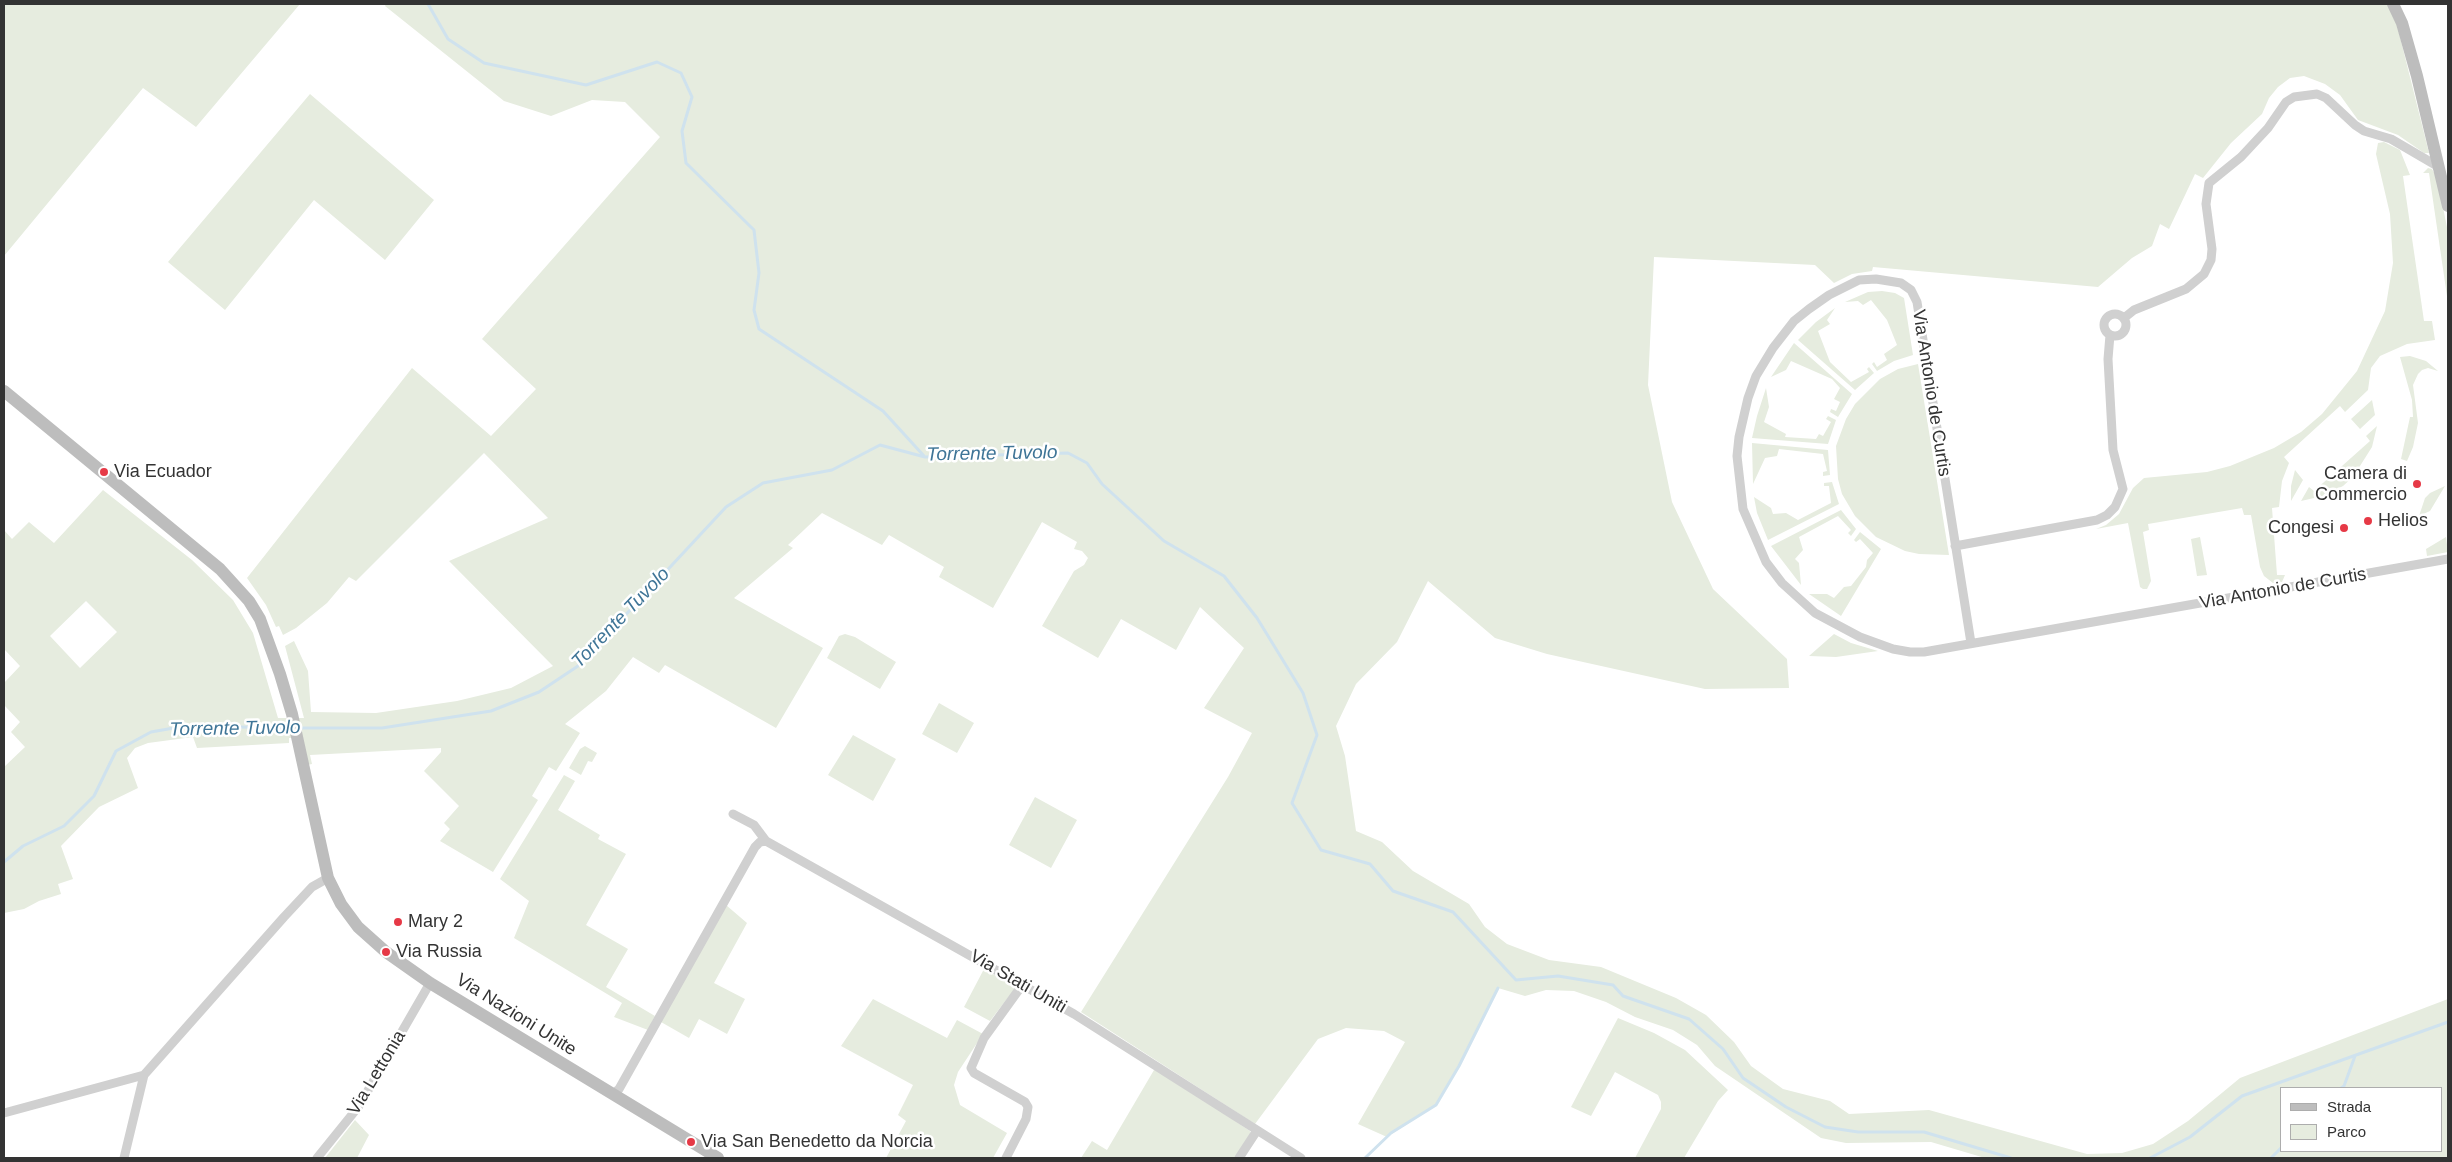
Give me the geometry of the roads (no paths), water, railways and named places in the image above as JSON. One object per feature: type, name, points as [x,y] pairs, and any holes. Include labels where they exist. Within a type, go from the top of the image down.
[{"type":"street","points":[[2392,4],[2402,23],[2448,206]]},
{"type":"street","points":[[2124,318],[2134,310],[2186,289],[2204,274],[2211,260],[2212,249],[2206,204],[2209,183],[2241,157],[2268,128],[2286,102],[2294,97],[2317,94],[2326,98],[2364,131],[2392,139],[2439,167]]},
{"type":"street","name":"Via Antonio de Curtis","points":[[1970,643],[1917,302],[1911,290],[1901,283],[1876,278],[1859,280],[1829,296],[1794,322],[1773,348],[1756,376],[1739,437],[1737,456],[1743,509],[1758,548],[1782,583],[1816,613],[1860,637],[1910,652],[1970,643],[2448,559]]},
{"type":"street","points":[[1955,546],[2098,520],[2115,507],[2123,488],[2113,450],[2108,359],[2110,335],[2105,328],[2106,319],[2115,314],[2124,318]]},
{"type":"street","points":[[2110,335],[2117,336],[2123,333],[2126,328],[2124,318]]},
{"type":"street","name":"Via Nazioni Unite","points":[[4,391],[145,506],[235,584],[249,601],[272,646],[292,714],[328,878],[341,904],[358,927],[386,952],[430,983],[718,1158]]},
{"type":"street","name":"Via Stati Uniti","points":[[733,814],[754,826],[766,840],[1022,984],[1150,1060],[1256,1132],[1301,1158]]},
{"type":"street","points":[[754,826],[755,848]]},
{"type":"street","points":[[613,1094],[619,1089],[755,848],[760,842],[766,840]]},
{"type":"street","points":[[124,1158],[144,1075],[312,887],[328,878]]},
{"type":"street","name":"Via Lettonia","points":[[317,1158],[359,1106],[430,983]]},
{"type":"street","points":[[1006,1158],[1026,1119],[1028,1107],[1025,1102],[974,1073],[971,1068],[984,1038],[1022,984]]},
{"type":"street","points":[[4,1113],[144,1075]]},
{"type":"street","points":[[1239,1158],[1256,1132]]},
{"type":"waterway","points":[[428,4],[448,39],[484,63],[586,85],[657,62],[681,73],[692,97],[682,131],[686,163],[754,230],[759,273],[754,310],[759,329],[883,411],[924,456]]},
{"type":"waterway","name":"Torrente Tuvolo","points":[[297,728],[382,728],[491,711],[539,692],[578,666],[726,507],[763,483],[832,470],[880,445],[925,457],[1068,453],[1087,463],[1102,484],[1164,541],[1224,576],[1257,618],[1303,693],[1317,735],[1292,803],[1321,850],[1370,864],[1393,891],[1453,912],[1516,980],[1558,976],[1613,985],[1623,996],[1689,1019],[1723,1049],[1743,1078],[1786,1107],[1825,1127],[1858,1132],[1924,1132],[2011,1158]]},
{"type":"waterway","name":"Torrente Tuvolo","points":[[4,862],[23,846],[64,826],[94,796],[116,751],[151,732],[185,726],[291,728]]},
{"type":"waterway","points":[[1365,1158],[1391,1133],[1436,1105],[1459,1066],[1498,988]]},
{"type":"waterway","name":"Torrente Tuvolo","points":[[2150,1158],[2190,1137],[2242,1096],[2448,1022]]},
{"type":"waterway","points":[[2342,1087],[2355,1056]]},
{"type":"waterway","points":[[2271,1158],[2280,1149]]},
{"type":"place","name":"Via Ecuador","points":[[104,472]]},
{"type":"place","name":"Camera di Commercio","points":[[2417,484]]},
{"type":"place","name":"Helios","points":[[2368,521]]},
{"type":"place","name":"Congesi","points":[[2344,528]]},
{"type":"place","name":"Mary 2","points":[[398,922]]},
{"type":"place","name":"Via Russia","points":[[386,952]]},
{"type":"place","name":"Via San Benedetto da Norcia","points":[[691,1142]]}]
